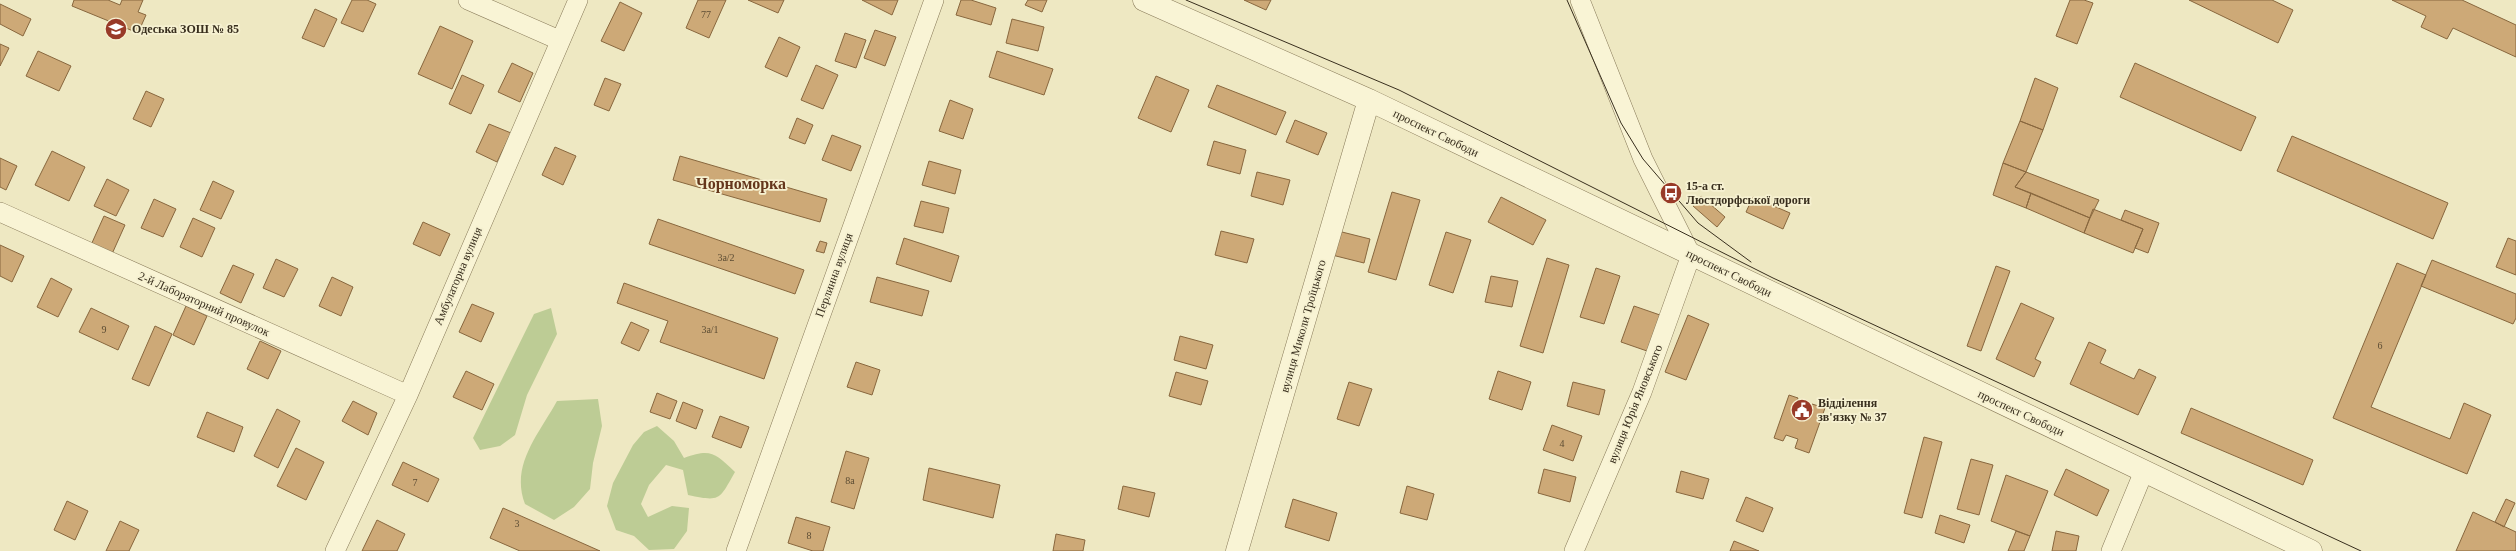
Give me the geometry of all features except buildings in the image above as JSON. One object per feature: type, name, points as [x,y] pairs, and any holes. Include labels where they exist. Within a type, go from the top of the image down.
[{"type":"street","points":[[468,0],[559,40]]},
{"type":"street","name":"Амбулаторна вулиця","points":[[335,551],[408,395],[559,40],[578,0]]},
{"type":"street","name":"Перлинна вулиця","points":[[736,551],[934,0]]},
{"type":"street","name":"проспект Свободи","points":[[1144,0],[1369,100],[2311,551]]},
{"type":"street","points":[[1580,0],[1643,159],[1691,255]]},
{"type":"street","name":"вулиця Миколи Троїцького","points":[[1237,551],[1369,100]]},
{"type":"street","name":"2-й Лабораторний провулок","points":[[0,212],[408,395]]},
{"type":"street","name":"вулиця Юрія Яновського","points":[[1574,551],[1642,392],[1691,255]]},
{"type":"street","points":[[2111,551],[2144,471]]},
{"type":"green space","points":[[551,308],[557,334],[527,395],[515,435],[500,446],[480,450],[473,438],[534,314]]},
{"type":"green space","points":[[598,399],[602,426],[593,463],[590,489],[574,507],[554,520],[525,504],[521,490],[521,476],[524,463],[535,438],[557,401]]},
{"type":"green space","points":[[657,426],[674,441],[684,458],[701,453],[712,454],[722,460],[735,472],[726,488],[718,497],[707,498],[688,495],[683,470],[666,465],[649,485],[641,504],[648,517],[672,506],[689,508],[687,531],[674,549],[649,550],[634,536],[616,530],[607,506],[613,483],[633,445],[644,432]]},
{"type":"tram line","points":[[1186,0],[1399,90],[1773,278],[2361,551]]},
{"type":"tram line","points":[[1567,0],[1621,123],[1643,159],[1698,223],[1751,262]]},
{"type":"place","name":"Одеська ЗОШ № 85","points":[[116,29]]},
{"type":"place","name":"15-а ст. Люстдорфської дороги","points":[[1671,193]]},
{"type":"place","name":"Відділення зв'язку № 37","points":[[1802,410]]},
{"type":"district","name":"Чорноморка","points":[[741,183]]}]
